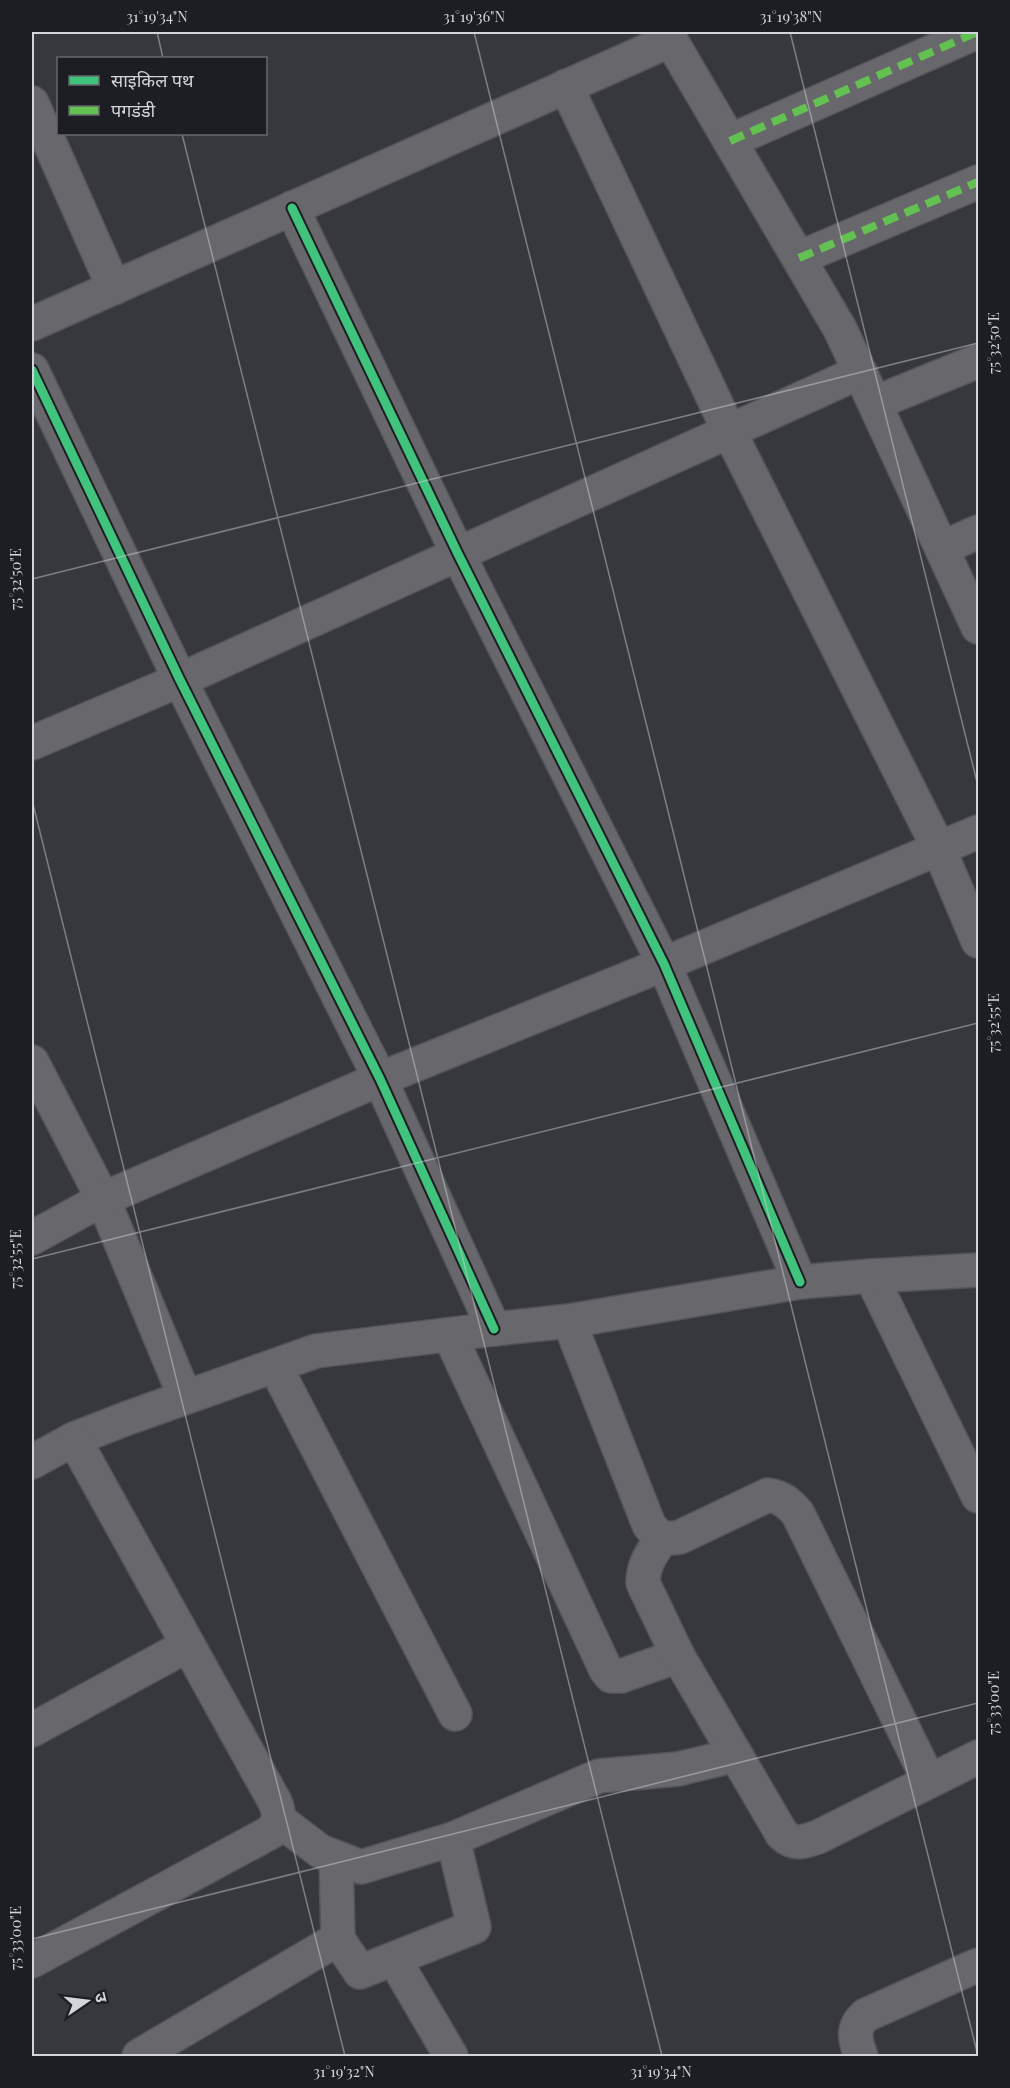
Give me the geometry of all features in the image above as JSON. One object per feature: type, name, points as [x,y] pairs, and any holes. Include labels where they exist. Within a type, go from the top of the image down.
[{"type":"street","points":[[730,141],[977,32]]},
{"type":"street","points":[[32,324],[566,86],[668,36],[840,329],[978,627]]},
{"type":"street","points":[[566,86],[729,431],[939,849],[978,941]]},
{"type":"street","points":[[32,104],[114,288]]},
{"type":"street","points":[[799,258],[978,182]]},
{"type":"street","points":[[292,208],[458,554],[664,964],[800,1282]]},
{"type":"street","points":[[875,403],[978,361]]},
{"type":"street","points":[[32,370],[180,680],[380,1079],[494,1329]]},
{"type":"street","points":[[32,743],[180,680],[860,372]]},
{"type":"street","points":[[942,548],[978,532]]},
{"type":"street","points":[[32,1238],[103,1200],[380,1079],[664,964],[978,832]]},
{"type":"street","points":[[32,1062],[103,1200],[185,1397]]},
{"type":"street","points":[[32,1462],[74,1439],[316,1351],[569,1321],[800,1282],[978,1270]]},
{"type":"street","points":[[871,1276],[978,1496]]},
{"type":"street","points":[[569,1321],[649,1525],[657,1536],[668,1540],[680,1537],[768,1495],[780,1497],[791,1505],[798,1514],[929,1781]]},
{"type":"street","points":[[450,1336],[610,1676],[621,1676],[678,1656]]},
{"type":"street","points":[[276,1366],[455,1714]]},
{"type":"street","points":[[32,1961],[271,1832],[279,1820],[279,1811],[275,1802],[74,1439]]},
{"type":"street","points":[[662,1538],[647,1560],[643,1570],[643,1583],[678,1656],[782,1834],[790,1841],[799,1843],[818,1837],[978,1757]]},
{"type":"street","points":[[32,1730],[188,1645]]},
{"type":"street","points":[[279,1820],[320,1851],[360,1867],[453,1839],[599,1776],[678,1769],[736,1755]]},
{"type":"street","points":[[336,1858],[338,1939],[360,1972],[474,1928],[453,1839]]},
{"type":"street","points":[[139,2056],[338,1939]]},
{"type":"street","points":[[394,1959],[451,2056]]},
{"type":"street","points":[[861,2056],[855,2031],[858,2022],[866,2015],[978,1965]]},
{"type":"marked path","points":[[730,141],[977,32]]},
{"type":"marked path","points":[[799,258],[978,182]]},
{"type":"cycle path","points":[[292,208],[458,554],[664,964],[800,1282]]},
{"type":"cycle path","points":[[32,370],[180,680],[380,1079],[494,1329]]}]
